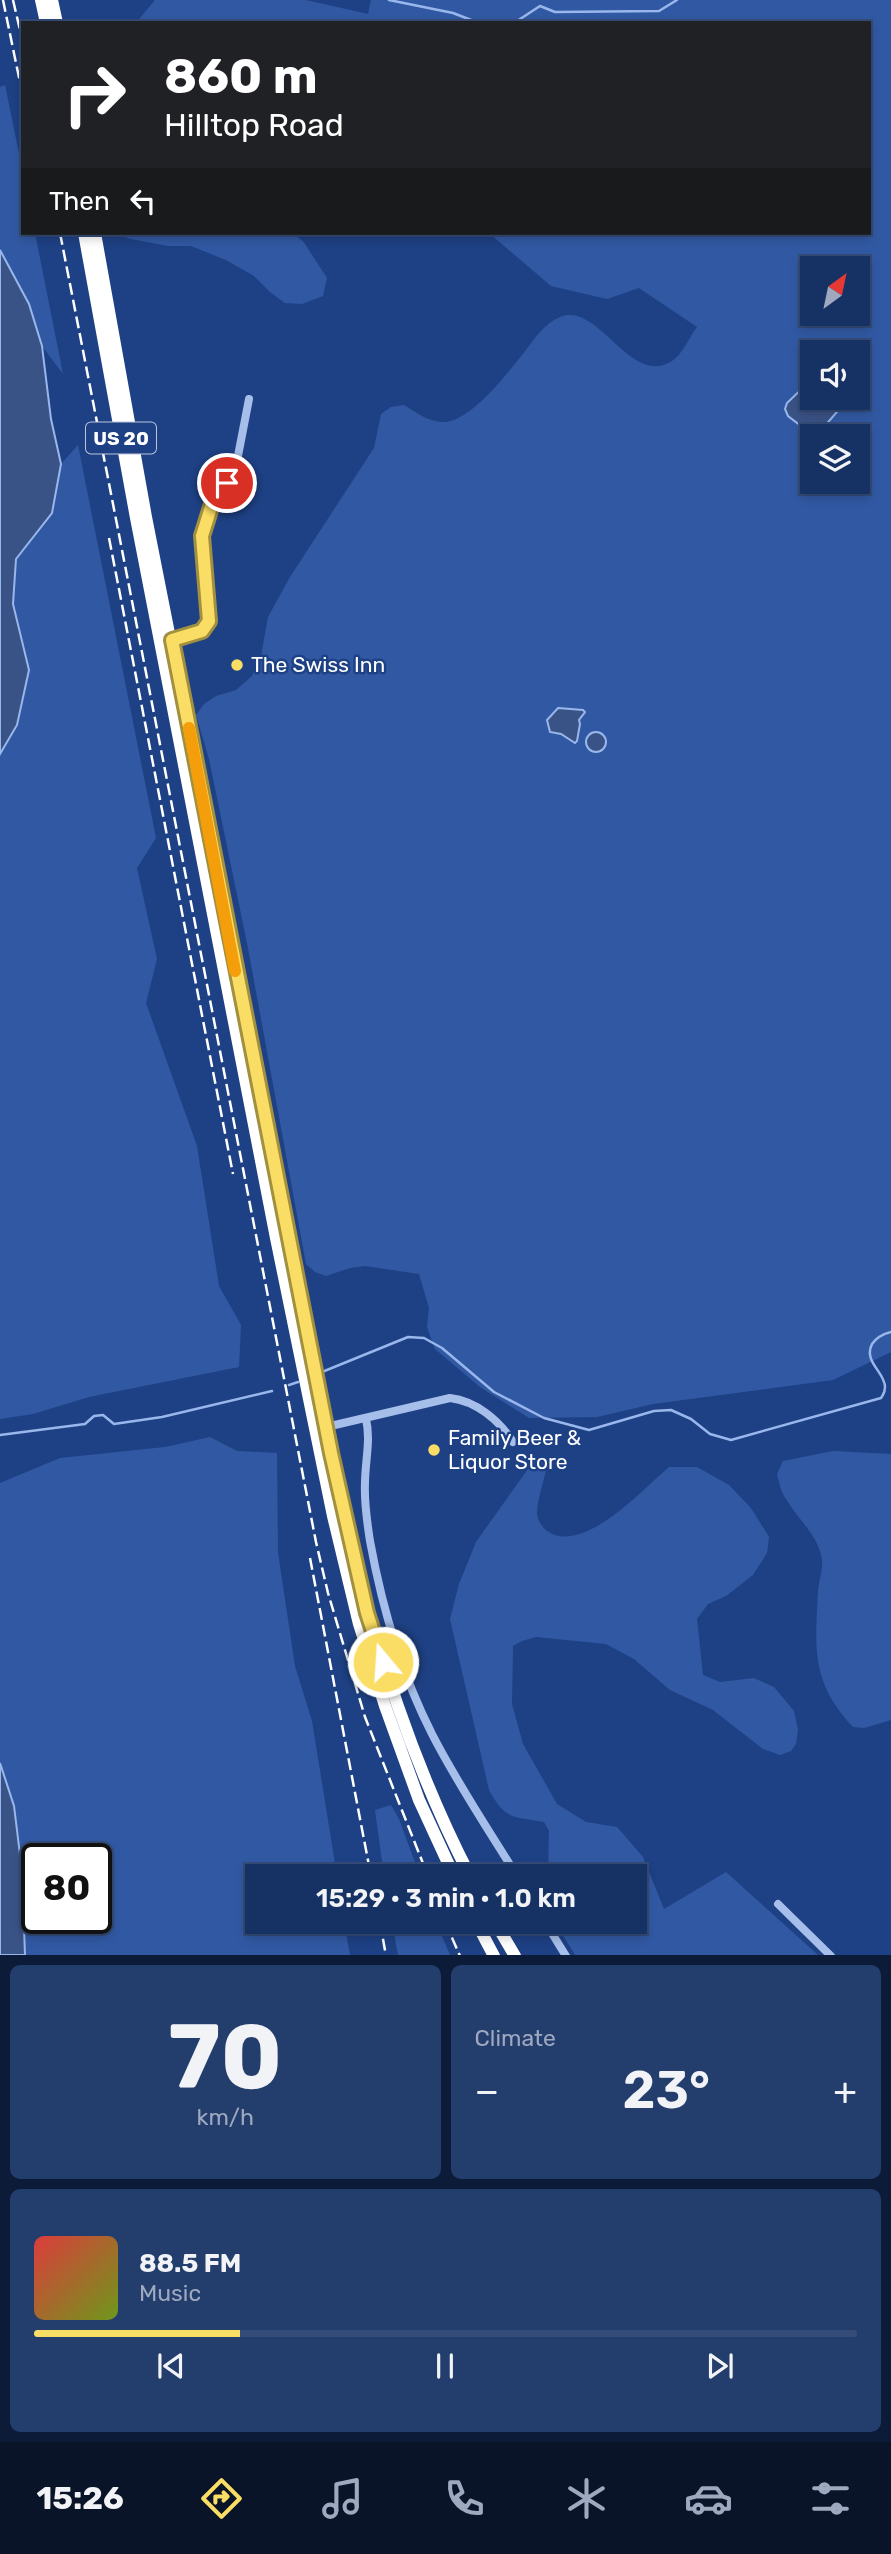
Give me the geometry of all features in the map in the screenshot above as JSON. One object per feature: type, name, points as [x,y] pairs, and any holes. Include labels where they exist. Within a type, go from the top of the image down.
[{"type":"highway","points":[[41,0],[46,21]]},
{"type":"highway","points":[[52,0],[57,21]]},
{"type":"highway","name":"US 20","points":[[84,235],[133,505],[166,641]]},
{"type":"highway","name":"US 20","points":[[95,235],[166,641],[270,1207],[367,1613],[421,1769],[465,1864]]},
{"type":"highway","name":"US 20","points":[[321,1428],[359,1624],[401,1753],[449,1864]]},
{"type":"highway","points":[[483,1934],[494,1955]]},
{"type":"highway","points":[[502,1934],[515,1955]]},
{"type":"street","points":[[166,641],[202,631],[209,621],[202,536],[212,504],[227,483],[237,461],[249,398]]},
{"type":"street","points":[[321,1428],[448,1398],[469,1402],[503,1427],[513,1441]]},
{"type":"street","points":[[366,1419],[367,1521],[375,1567],[394,1638],[432,1735],[510,1864]]},
{"type":"street","points":[[778,1904],[796,1925],[831,1955]]},
{"type":"street","points":[[553,1934],[566,1955]]},
{"type":"shaded area","points":[[155,0],[306,0],[368,14],[371,0],[891,0],[891,1352],[833,1380],[653,1404],[597,1417],[529,1418],[480,1387],[435,1349],[427,1327],[429,1308],[419,1274],[365,1266],[326,1276],[315,1272],[306,1264],[248,948],[209,759],[196,715],[204,704],[216,696],[236,690],[252,676],[261,656],[268,617],[290,577],[374,448],[381,414],[391,407],[404,405],[437,422],[453,420],[465,414],[500,382],[541,331],[560,317],[574,315],[588,321],[628,355],[642,363],[657,366],[676,358],[697,327],[639,288],[607,299],[551,286],[491,235],[871,235],[871,21],[138,21]]},
{"type":"shaded area","points":[[5,85],[21,163],[21,235],[35,235],[63,374],[42,346],[29,304],[0,250],[0,87]]},
{"type":"shaded area","points":[[118,235],[294,235],[303,241],[327,278],[323,296],[302,304],[285,303],[254,276],[226,260],[191,246],[168,246]]},
{"type":"shaded area","points":[[0,250],[29,304],[42,346],[51,419],[61,464],[52,513],[16,559],[13,604],[29,670],[17,725],[0,754]]},
{"type":"shaded area","points":[[800,391],[800,410],[839,410],[826,424],[800,425],[788,416],[785,409],[787,403]]},
{"type":"shaded area","points":[[78,445],[156,838],[137,868],[157,959],[146,1003],[197,1146],[219,1286],[241,1325],[239,1367],[89,1397],[33,1414],[0,1419],[0,754],[17,725],[29,670],[13,604],[16,559],[52,513],[61,464]]},
{"type":"shaded area","points":[[558,708],[585,712],[579,720],[575,743],[561,734],[550,732],[547,720]]},
{"type":"shaded area","points":[[596,732],[603,735],[606,742],[603,749],[596,752],[589,749],[586,742],[589,735]]},
{"type":"shaded area","points":[[210,1437],[237,1451],[277,1453],[278,1553],[295,1666],[312,1721],[335,1864],[245,1864],[245,1934],[346,1934],[350,1955],[25,1955],[24,1934],[112,1934],[112,1843],[21,1843],[21,1863],[14,1806],[0,1763],[0,1483],[60,1458],[165,1447]]},
{"type":"shaded area","points":[[833,1451],[891,1454],[891,1720],[864,1728],[853,1727],[839,1711],[823,1679],[816,1630],[822,1559],[820,1550],[812,1534],[784,1496],[777,1474],[783,1461]]},
{"type":"shaded area","points":[[541,1460],[547,1465],[538,1501],[538,1518],[547,1531],[562,1536],[578,1535],[595,1528],[628,1504],[669,1467],[697,1467],[729,1485],[751,1508],[769,1537],[767,1553],[753,1575],[726,1596],[708,1604],[697,1619],[703,1675],[720,1682],[754,1678],[774,1687],[794,1711],[798,1730],[796,1744],[791,1751],[780,1755],[763,1749],[713,1710],[670,1690],[634,1659],[606,1644],[536,1637],[513,1646],[512,1704],[523,1744],[557,1804],[586,1822],[617,1827],[646,1864],[548,1864],[549,1831],[544,1822],[511,1815],[500,1807],[489,1790],[450,1619],[459,1584],[476,1542],[533,1462]]},
{"type":"shaded area","points":[[0,1763],[14,1806],[21,1863],[21,1934],[24,1934],[25,1955],[0,1955]]},
{"type":"shaded area","points":[[391,1805],[416,1864],[382,1864],[375,1810]]},
{"type":"shaded area","points":[[647,1867],[664,1909],[726,1872],[818,1955],[575,1955],[562,1934],[647,1934]]},
{"type":"shaded area","points":[[394,1934],[441,1934],[450,1955],[398,1955]]},
{"type":"waterway","points":[[389,0],[453,13],[474,21]]},
{"type":"waterway","points":[[517,21],[540,6],[555,12],[659,11],[677,0]]},
{"type":"waterway","points":[[322,1372],[408,1337],[424,1338],[442,1348],[494,1392],[544,1418],[589,1430],[654,1411],[671,1410],[691,1419],[710,1434],[731,1440],[881,1398],[885,1391],[884,1382],[872,1362],[870,1350],[876,1339],[891,1332]]},
{"type":"waterway","points":[[289,1385],[298,1382]]},
{"type":"waterway","points":[[0,1435],[85,1424],[94,1416],[103,1415],[114,1424],[162,1417],[272,1391]]},
{"type":"railway","points":[[3,0],[21,87]]},
{"type":"railway","points":[[13,0],[20,30]]},
{"type":"railway","points":[[60,235],[316,1542],[328,1593],[365,1717],[423,1864]]},
{"type":"railway","points":[[109,538],[233,1174]]},
{"type":"railway","points":[[310,1558],[369,1864]]},
{"type":"railway","points":[[382,1934],[386,1955]]},
{"type":"railway","points":[[450,1934],[460,1955]]},
{"type":"slow traffic","points":[[189,728],[235,971]]},
{"type":"place","name":"The Swiss Inn","points":[[237,665]]},
{"type":"place","name":"Family Beer & Liquor Store","points":[[434,1450]]},
{"type":"route","points":[[227,483],[212,504],[202,536],[209,621],[202,631],[172,640],[346,1529],[367,1613],[383,1662]]}]
